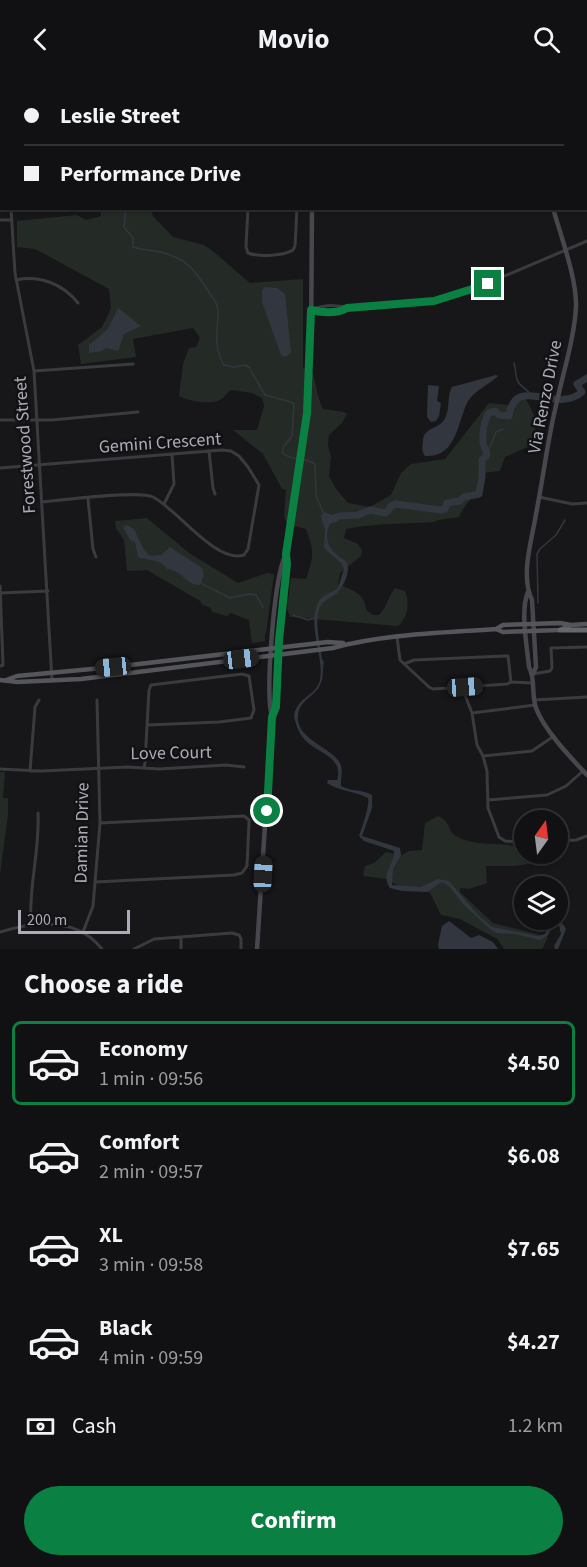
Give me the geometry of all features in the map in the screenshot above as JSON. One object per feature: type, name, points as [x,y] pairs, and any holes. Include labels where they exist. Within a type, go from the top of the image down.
[{"type":"highway","points":[[560,630],[587,630]]},
{"type":"main road","points":[[272,717],[269,706],[271,656],[278,585],[286,554],[301,467],[310,377],[312,210]]},
{"type":"main road","name":"Via Renzo Drive","points":[[554,210],[575,292],[576,307],[554,412],[527,575],[528,592],[532,600],[536,667],[533,674],[534,702],[540,718],[585,773]]},
{"type":"main road","points":[[257,949],[272,717],[276,707],[286,554]]},
{"type":"main road","name":"Via Renzo Drive","points":[[528,592],[525,600],[526,631],[529,667],[533,674]]},
{"type":"main road","points":[[496,630],[503,625],[560,622],[572,625],[587,624]]},
{"type":"main road","points":[[2,680],[52,681],[271,656],[397,638],[496,630],[503,632],[560,630],[572,625]]},
{"type":"main road","points":[[2,680],[17,676],[52,674],[279,647],[328,642],[348,644]]},
{"type":"main road","points":[[161,661],[162,668]]},
{"type":"street","name":"Forestwood Street","points":[[11,210],[16,280],[34,371],[52,681]]},
{"type":"street","points":[[248,210],[246,247],[249,253],[254,255],[292,252],[295,246],[297,210]]},
{"type":"street","points":[[0,220],[12,220]]},
{"type":"street","points":[[311,310],[322,306],[347,308],[434,301],[474,289],[587,241]]},
{"type":"street","points":[[16,280],[34,277],[44,280],[70,293],[78,303]]},
{"type":"street","points":[[311,310],[322,313],[340,312],[347,308]]},
{"type":"street","points":[[34,371],[133,364]]},
{"type":"street","points":[[0,420],[36,420],[138,412]]},
{"type":"street","name":"Gemini Crescent","points":[[0,468],[222,450],[231,451],[239,456],[259,485],[248,549],[244,555],[239,556],[209,544],[152,496],[141,494],[42,502]]},
{"type":"street","points":[[208,451],[215,494]]},
{"type":"street","points":[[164,504],[174,484],[172,454]]},
{"type":"street","points":[[539,498],[572,504],[587,503]]},
{"type":"street","points":[[88,499],[93,549],[96,557]]},
{"type":"street","points":[[0,586],[3,665],[0,666]]},
{"type":"street","points":[[0,593],[48,591]]},
{"type":"street","points":[[397,638],[399,657],[433,689],[511,682],[533,683]]},
{"type":"street","points":[[533,674],[550,671],[552,668],[551,648],[587,646]]},
{"type":"street","points":[[404,664],[414,660],[508,656],[511,682]]},
{"type":"street","points":[[144,768],[149,690],[153,684],[242,674],[249,676],[254,710],[251,718],[219,722],[147,725]]},
{"type":"street","points":[[465,687],[477,745],[487,771],[488,808],[502,840],[514,841]]},
{"type":"street","points":[[472,713],[534,702],[587,697]]},
{"type":"street","points":[[30,771],[35,707],[39,700]]},
{"type":"street","name":"Damian Drive","points":[[83,932],[92,911],[100,823],[97,700]]},
{"type":"street","points":[[483,756],[532,751],[554,736]]},
{"type":"street","name":"Love Court","points":[[0,769],[30,771],[226,765],[244,767]]},
{"type":"street","points":[[488,800],[547,795],[585,773]]},
{"type":"street","points":[[31,926],[29,901],[39,828],[38,813]]},
{"type":"street","points":[[95,882],[234,874],[242,873],[247,866],[249,820],[244,816],[100,823]]},
{"type":"street","points":[[568,840],[587,836]]},
{"type":"street","points":[[0,932],[58,924],[83,932],[102,949]]},
{"type":"street","points":[[134,949],[148,940],[232,933],[239,935],[242,939],[241,949]]},
{"type":"street","points":[[181,937],[181,949]]},
{"type":"shaded area","points":[[100,210],[150,210],[153,216],[173,237],[204,245],[250,283],[303,279],[303,368],[313,374],[323,409],[347,414],[342,423],[329,435],[328,445],[331,457],[329,476],[348,503],[370,507],[391,495],[401,473],[411,464],[445,459],[489,403],[507,405],[525,397],[536,419],[534,444],[505,457],[500,471],[482,473],[476,492],[459,517],[434,522],[346,529],[344,538],[358,544],[362,550],[361,556],[340,573],[338,584],[353,590],[360,596],[366,610],[373,615],[379,615],[382,612],[395,588],[405,591],[407,610],[398,626],[290,617],[287,609],[291,578],[306,579],[312,554],[309,537],[306,529],[287,524],[284,517],[286,490],[282,489],[263,454],[233,430],[257,430],[264,406],[262,398],[252,393],[231,390],[220,400],[211,402],[193,401],[179,396],[183,364],[189,348],[196,347],[200,338],[193,328],[133,339],[136,357],[81,364],[78,345],[102,327],[111,308],[109,289],[35,249],[17,247],[17,221],[77,215],[86,220],[101,216]]},
{"type":"shaded area","points":[[265,287],[277,288],[285,294],[291,352],[286,357],[281,355],[262,302],[262,290]]},
{"type":"shaded area","points":[[118,308],[141,326],[124,334],[118,351],[106,348],[89,353],[89,345],[108,329]]},
{"type":"shaded area","points":[[498,376],[468,401],[450,445],[436,455],[425,456],[422,449],[424,437],[429,430],[444,421],[452,387]]},
{"type":"shaded area","points":[[428,385],[439,386],[437,401],[441,403],[439,416],[436,421],[431,422],[427,417]]},
{"type":"shaded area","points":[[324,512],[339,518],[337,522],[330,523],[327,536],[332,550],[347,562],[348,570],[341,589],[324,602],[318,613],[318,633],[324,662],[322,677],[317,689],[299,710],[299,723],[302,730],[340,763],[341,786],[372,795],[372,808],[362,836],[400,848],[401,855],[393,869],[392,885],[421,887],[438,879],[449,881],[477,914],[492,927],[538,936],[551,930],[540,940],[516,934],[496,933],[463,904],[450,887],[442,882],[427,892],[390,888],[387,883],[387,874],[394,851],[364,841],[359,836],[367,811],[368,798],[327,783],[328,780],[337,780],[337,766],[329,757],[307,742],[300,733],[294,715],[296,709],[316,688],[321,675],[315,631],[315,610],[325,595],[338,588],[344,569],[341,563],[324,548],[325,530],[321,516]]},
{"type":"shaded area","points":[[147,518],[189,553],[238,583],[267,573],[274,574],[265,641],[252,643],[249,620],[231,613],[227,616],[212,612],[211,608],[147,570],[127,571],[124,540],[116,528],[115,521]]},
{"type":"shaded area","points":[[127,525],[134,529],[144,550],[150,556],[161,555],[170,547],[202,568],[204,575],[200,585],[191,583],[157,561],[138,557],[135,542],[130,540],[123,527]]},
{"type":"shaded area","points":[[0,772],[5,772],[3,798],[8,798],[8,815],[0,875]]},
{"type":"shaded area","points":[[438,816],[445,821],[453,834],[464,840],[514,846],[514,864],[528,864],[486,866],[487,883],[469,889],[460,888],[460,892],[493,923],[548,937],[542,949],[504,949],[497,939],[460,919],[441,915],[430,893],[402,888],[386,879],[363,876],[365,866],[374,863],[386,852],[402,855],[409,851],[422,850],[425,823]]},
{"type":"shaded area","points":[[449,921],[471,938],[479,935],[493,942],[498,949],[439,949],[442,926]]},
{"type":"shaded area","points":[[560,930],[566,930],[558,949],[555,949],[554,946],[561,934]]},
{"type":"waterway","points":[[126,210],[124,227],[133,238],[133,247],[160,252],[183,261],[199,277],[214,300],[218,312],[217,347],[224,365],[234,367],[245,365],[250,368]]},
{"type":"waterway","points":[[514,363],[518,382],[531,395]]},
{"type":"waterway","points":[[251,371],[265,395],[294,403],[292,436],[282,452],[290,457],[315,464],[316,496],[324,514]]},
{"type":"waterway","points":[[328,521],[339,516],[358,515],[370,510],[385,513],[396,504],[440,510],[445,509],[447,503],[479,494],[482,460],[487,455],[483,443],[489,413],[495,411],[499,415],[509,416],[513,404],[519,397],[572,398],[582,392],[577,384],[587,378]]},
{"type":"waterway","points":[[488,452],[496,432],[503,429]]},
{"type":"waterway","points":[[538,603],[537,554],[556,535],[565,520]]},
{"type":"waterway","points":[[201,583],[229,598],[256,595],[263,607]]},
{"type":"waterway","points":[[293,615],[308,620],[315,618]]},
{"type":"route","points":[[267,811],[272,717],[276,707],[286,554],[301,467],[307,413],[311,310],[322,313],[340,312],[347,308],[434,301],[488,284]]}]
